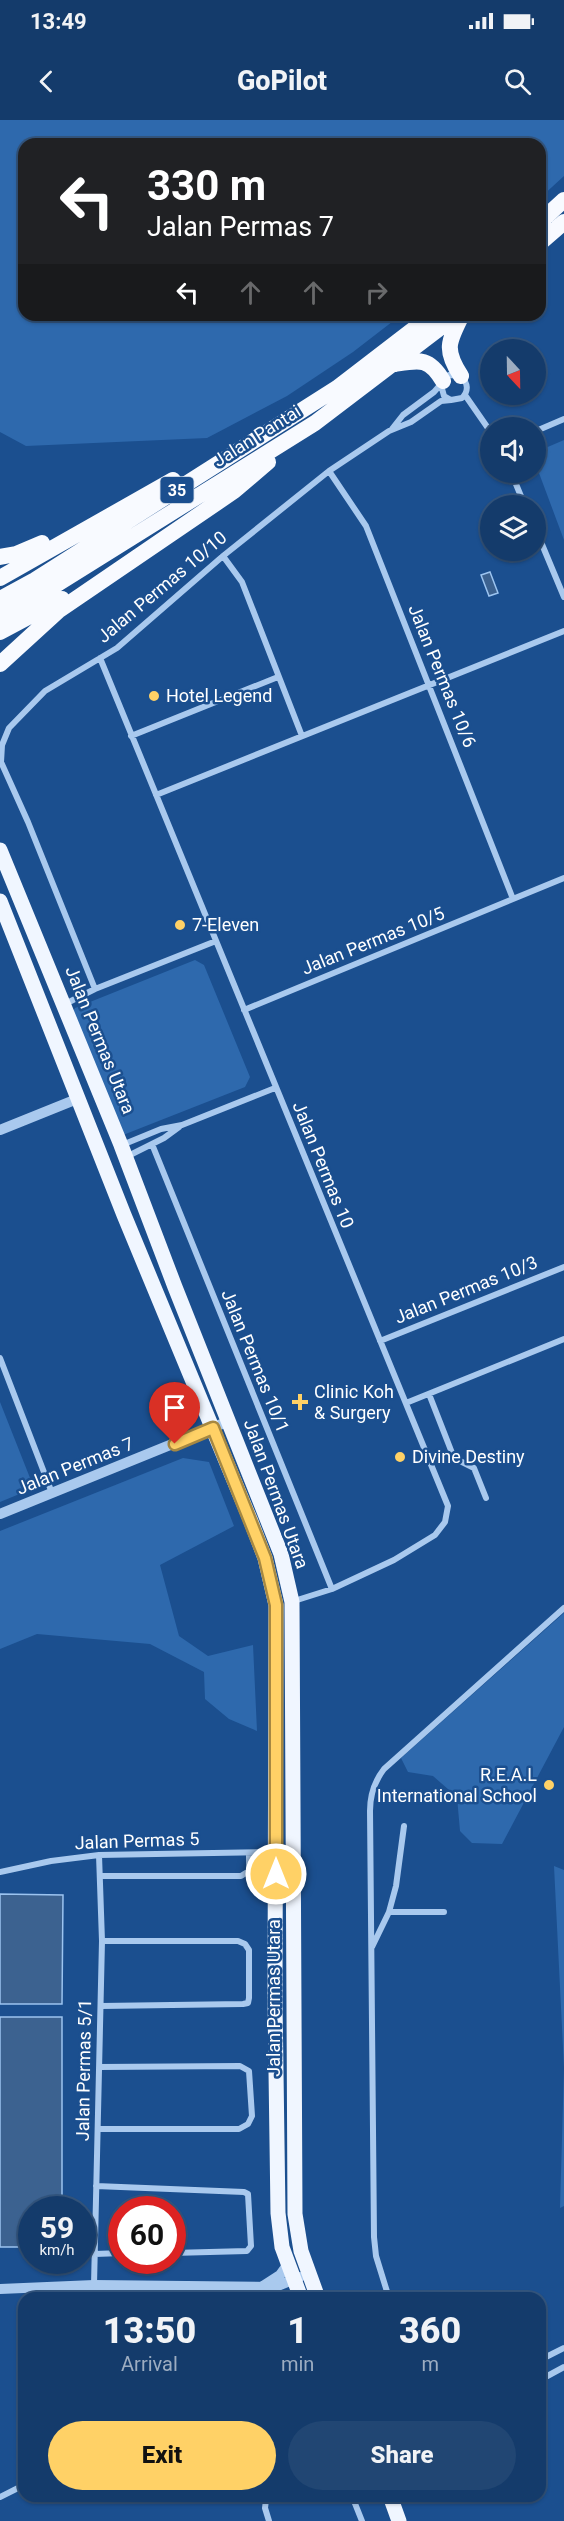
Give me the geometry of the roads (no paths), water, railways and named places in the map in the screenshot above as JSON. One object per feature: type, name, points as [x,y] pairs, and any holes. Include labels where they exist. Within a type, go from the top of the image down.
[{"type":"highway","points":[[546,216],[564,200]]},
{"type":"highway","points":[[546,238],[564,222]]},
{"type":"highway","name":"Jalan Pantai","points":[[36,588],[318,400],[424,321]]},
{"type":"highway","name":"Jalan Pantai","points":[[36,588],[315,423],[449,321]]},
{"type":"highway","points":[[459,321],[451,336],[448,349],[452,362],[461,376]]},
{"type":"highway","points":[[394,364],[413,361],[426,362],[435,368],[442,383]]},
{"type":"highway","points":[[0,578],[318,400]]},
{"type":"highway","points":[[0,664],[58,611],[234,491],[315,423]]},
{"type":"highway","points":[[0,557],[16,554],[108,516]]},
{"type":"highway","points":[[0,632],[142,555]]},
{"type":"highway","name":"35","points":[[0,599],[36,588]]},
{"type":"highway","name":"35","points":[[0,616],[36,588]]},
{"type":"main road","name":"Jalan Permas Utara","points":[[0,850],[124,1151],[175,1287],[281,1554],[292,1602],[294,2196],[296,2234],[316,2292]]},
{"type":"main road","name":"Jalan Permas Utara","points":[[0,901],[77,1099],[265,1558],[276,1605],[278,2213],[279,2230],[298,2292]]},
{"type":"main road","points":[[158,1296],[170,1297],[175,1287]]},
{"type":"main road","points":[[392,2502],[399,2521]]},
{"type":"street","points":[[449,375],[461,376],[467,387],[465,395],[451,400],[444,396],[442,383],[449,375]]},
{"type":"street","name":"Jalan Permas 10/10","points":[[389,431],[403,415],[442,383]]},
{"type":"street","points":[[465,395],[480,417]]},
{"type":"street","name":"Jalan Permas 10/10","points":[[96,989],[40,851],[0,762],[2,745],[9,728],[45,691],[117,648],[223,556],[329,471],[389,431],[411,422],[441,401],[451,400]]},
{"type":"street","points":[[546,427],[564,419]]},
{"type":"street","name":"Jalan Permas 10/6","points":[[329,471],[366,526],[513,899]]},
{"type":"street","points":[[546,554],[564,597]]},
{"type":"street","points":[[223,556],[242,582],[302,736]]},
{"type":"street","points":[[156,795],[564,631]]},
{"type":"street","name":"Jalan Permas 10","points":[[100,658],[448,1506],[445,1522],[435,1535],[394,1560],[332,1589],[292,1602]]},
{"type":"street","points":[[131,736],[278,677]]},
{"type":"street","name":"Jalan Permas 10/5","points":[[244,1010],[564,878]]},
{"type":"street","points":[[65,1004],[216,940]]},
{"type":"street","points":[[124,1151],[152,1144],[182,1125],[275,1088]]},
{"type":"street","points":[[0,1130],[77,1099]]},
{"type":"street","points":[[124,1151],[161,1129],[182,1125]]},
{"type":"street","name":"Jalan Permas 10/1","points":[[152,1144],[332,1589]]},
{"type":"street","name":"Jalan Permas 10/3","points":[[380,1341],[564,1267]]},
{"type":"street","points":[[405,1403],[564,1339]]},
{"type":"street","points":[[0,1358],[52,1493]]},
{"type":"street","points":[[429,1394],[454,1458],[474,1468],[486,1498]]},
{"type":"street","name":"Jalan Permas 7","points":[[0,1514],[229,1421]]},
{"type":"street","points":[[387,2292],[376,2256],[374,2237],[370,1800],[377,1778],[384,1769],[564,1608]]},
{"type":"street","points":[[370,1950],[389,1912],[396,1887],[404,1826]]},
{"type":"street","name":"Jalan Permas 5","points":[[0,1872],[51,1861],[99,1855],[276,1852]]},
{"type":"street","points":[[100,1876],[241,1876],[249,1872],[249,1853]]},
{"type":"street","name":"Jalan Permas 5/1","points":[[96,2196],[102,1941],[99,1855]]},
{"type":"street","points":[[389,1912],[444,1912]]},
{"type":"street","points":[[101,2007],[248,2003],[249,1950],[245,1944],[238,1941],[102,1941]]},
{"type":"street","points":[[98,2129],[239,2129],[248,2124],[252,2116],[249,2071],[240,2066],[99,2067]]},
{"type":"street","points":[[96,2186],[248,2194],[251,2246],[248,2251],[186,2253]]},
{"type":"street","points":[[263,2286],[280,2275],[288,2264]]},
{"type":"street","name":"Jalan Permas 5/1","points":[[94,2274],[94,2285]]},
{"type":"street","points":[[0,2289],[26,2292],[94,2285],[275,2287],[309,2274]]},
{"type":"street","points":[[275,2287],[277,2292]]},
{"type":"street","points":[[546,2357],[564,2348]]},
{"type":"street","points":[[546,2377],[564,2367]]},
{"type":"street","points":[[0,2497],[18,2488]]},
{"type":"street","points":[[266,2502],[269,2521]]},
{"type":"street","points":[[354,2502],[362,2521]]},
{"type":"place","name":"Hotel Legend","points":[[154,696]]},
{"type":"place","name":"7-Eleven","points":[[180,925]]},
{"type":"place","name":"Clinic Koh & Surgery","points":[[300,1402]]},
{"type":"place","name":"Divine Destiny","points":[[400,1457]]},
{"type":"place","name":"R.E.A.L International School","points":[[549,1785]]}]
